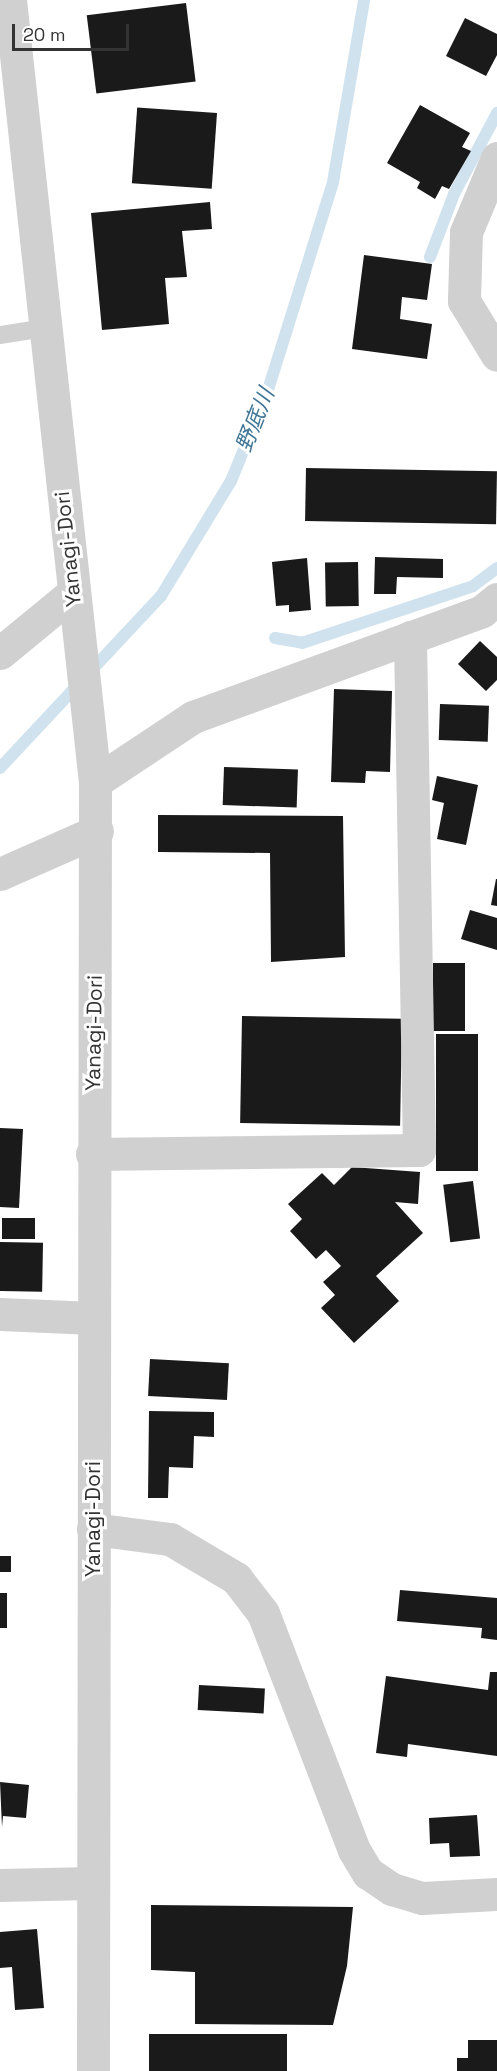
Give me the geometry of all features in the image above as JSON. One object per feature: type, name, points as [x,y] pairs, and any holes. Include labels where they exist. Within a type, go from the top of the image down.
[{"type":"street","name":"Yanagi-Dori","points":[[10,0],[73,593],[94,768],[97,831],[92,1154],[93,2071]]},
{"type":"street","points":[[497,158],[466,232],[464,301],[497,355]]},
{"type":"street","points":[[0,652],[73,593]]},
{"type":"street","points":[[94,768],[193,717],[482,611],[497,599]]},
{"type":"street","points":[[92,1154],[419,1150],[410,637]]},
{"type":"street","points":[[0,874],[97,831]]},
{"type":"street","points":[[0,1314],[93,1318]]},
{"type":"street","points":[[93,1528],[170,1539],[236,1578],[263,1613],[354,1850],[368,1873],[392,1889],[422,1898],[497,1894]]},
{"type":"street","points":[[0,1885],[92,1883]]},
{"type":"lane","points":[[0,335],[45,328]]},
{"type":"building","points":[[186,3],[196,81],[96,94],[87,15]]},
{"type":"building","points":[[465,18],[497,34],[497,55],[486,76],[446,56]]},
{"type":"building","points":[[420,105],[470,133],[462,147],[471,151],[449,189],[442,186],[435,199],[417,188],[420,182],[387,163]]},
{"type":"building","points":[[137,107],[217,113],[212,189],[132,183]]},
{"type":"building","points":[[210,202],[212,229],[182,231],[187,277],[165,278],[169,324],[102,330],[91,213]]},
{"type":"building","points":[[364,255],[432,264],[427,300],[402,297],[400,319],[432,324],[427,359],[352,349]]},
{"type":"building","points":[[306,468],[497,471],[496,524],[305,521]]},
{"type":"building","points":[[375,557],[443,559],[443,578],[397,577],[396,594],[374,594]]},
{"type":"building","points":[[307,558],[311,610],[289,612],[289,605],[276,606],[272,562]]},
{"type":"building","points":[[358,562],[359,606],[326,607],[325,563]]},
{"type":"building","points":[[480,641],[497,657],[497,680],[486,691],[458,664]]},
{"type":"building","points":[[334,689],[392,691],[390,772],[366,771],[365,783],[331,782]]},
{"type":"building","points":[[440,704],[489,706],[488,742],[439,740]]},
{"type":"building","points":[[224,767],[298,770],[297,808],[223,805]]},
{"type":"building","points":[[437,776],[478,785],[466,845],[437,839],[444,803],[432,800]]},
{"type":"building","points":[[158,815],[343,816],[345,957],[271,962],[270,853],[158,852]]},
{"type":"building","points":[[497,879],[497,906],[491,905]]},
{"type":"building","points":[[470,910],[497,918],[497,950],[461,939]]},
{"type":"building","points":[[433,963],[465,963],[465,1031],[433,1031]]},
{"type":"building","points":[[242,1016],[402,1019],[400,1126],[240,1123]]},
{"type":"building","points":[[436,1034],[478,1034],[478,1171],[436,1171]]},
{"type":"building","points":[[0,1128],[23,1129],[19,1208],[0,1207]]},
{"type":"building","points":[[352,1167],[420,1172],[418,1204],[395,1202],[423,1233],[376,1276],[399,1301],[354,1343],[321,1308],[335,1295],[323,1282],[341,1266],[326,1250],[316,1259],[290,1231],[302,1219],[288,1204],[322,1173],[334,1185]]},
{"type":"building","points":[[473,1181],[480,1239],[450,1242],[443,1185]]},
{"type":"building","points":[[2,1218],[35,1218],[35,1239],[2,1239]]},
{"type":"building","points":[[0,1242],[43,1243],[42,1292],[0,1291]]},
{"type":"building","points":[[150,1359],[229,1363],[227,1400],[148,1396]]},
{"type":"building","points":[[149,1411],[214,1412],[214,1437],[194,1436],[193,1468],[169,1467],[168,1498],[148,1498]]},
{"type":"building","points":[[0,1556],[11,1556],[11,1572],[0,1572]]},
{"type":"building","points":[[400,1590],[497,1598],[497,1640],[481,1638],[482,1628],[397,1621]]},
{"type":"building","points":[[0,1593],[7,1593],[7,1628],[0,1628]]},
{"type":"building","points":[[490,1672],[497,1672],[497,1756],[408,1744],[407,1757],[376,1753],[386,1676],[488,1690]]},
{"type":"building","points":[[199,1685],[265,1688],[264,1713],[198,1710]]},
{"type":"building","points":[[0,1782],[29,1785],[26,1818],[3,1816],[2,1827]]},
{"type":"building","points":[[477,1815],[480,1856],[450,1857],[449,1843],[430,1844],[429,1818]]},
{"type":"building","points":[[151,1905],[353,1907],[347,1966],[333,2025],[195,2024],[195,1972],[151,1970]]},
{"type":"building","points":[[37,1929],[44,2008],[15,2010],[12,1967],[0,1968],[0,1932]]},
{"type":"building","points":[[149,2034],[287,2034],[287,2071],[149,2071]]},
{"type":"building","points":[[468,2040],[497,2040],[497,2071],[457,2071],[457,2058],[468,2058]]},
{"type":"waterway","name":"野底川","points":[[0,768],[161,596],[231,481],[267,393],[333,182],[364,0]]},
{"type":"waterway","points":[[430,257],[454,194],[497,113]]},
{"type":"waterway","points":[[275,638],[302,643],[473,586],[497,568]]}]
